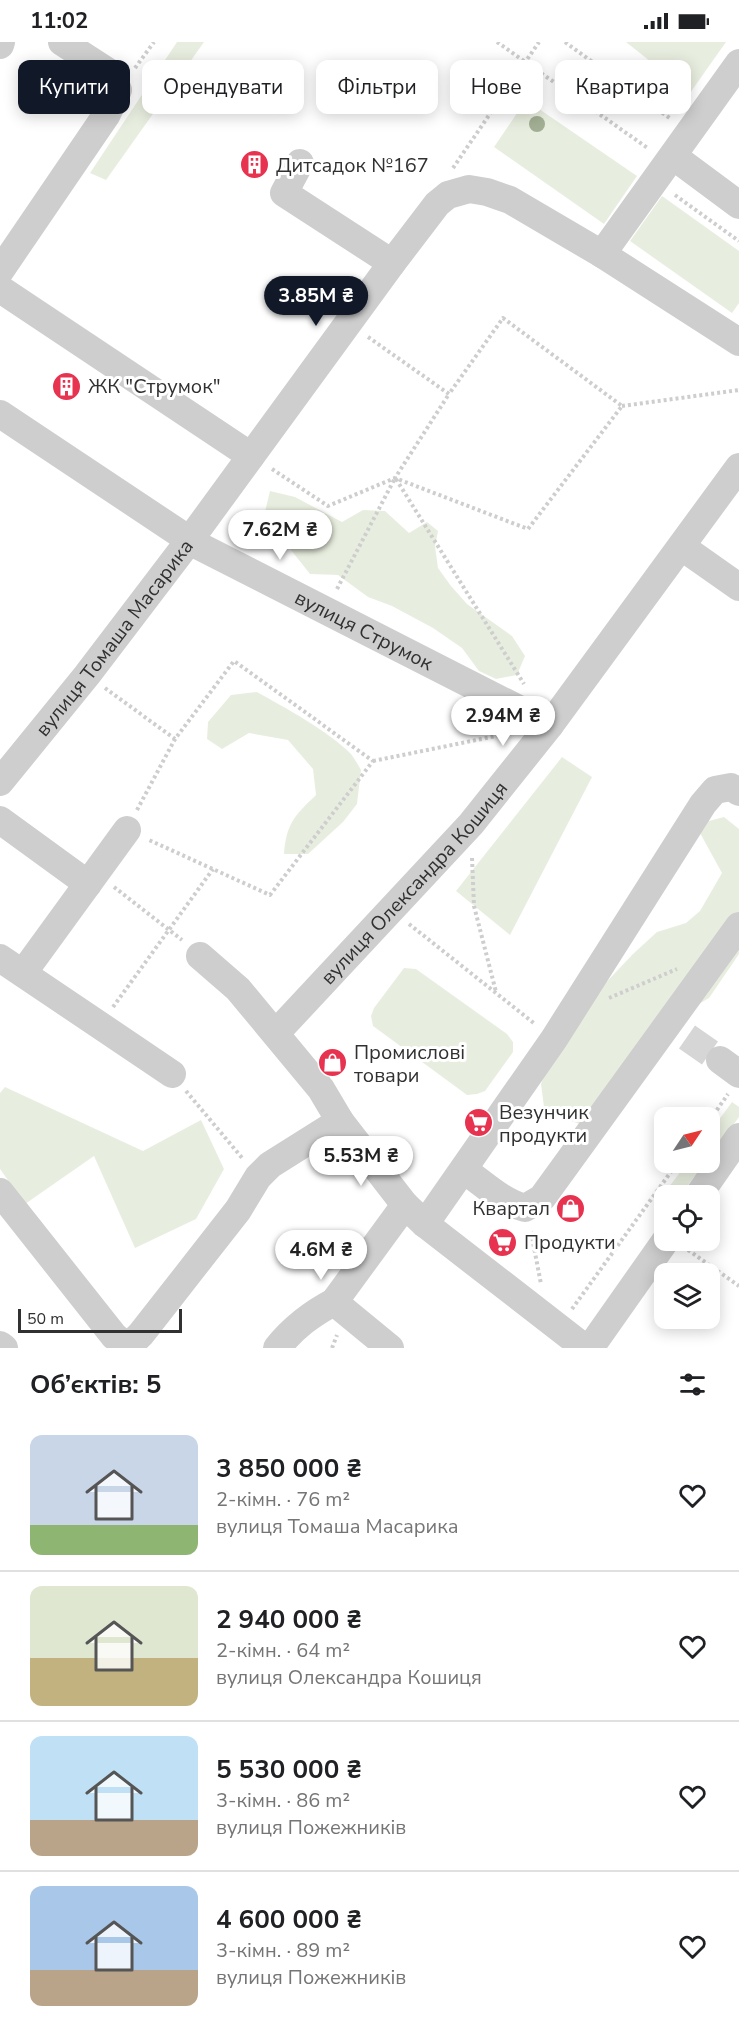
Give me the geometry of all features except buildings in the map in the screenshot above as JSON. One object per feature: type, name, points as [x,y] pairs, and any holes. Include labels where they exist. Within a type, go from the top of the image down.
[{"type":"street","points":[[0,271],[107,114],[118,90],[110,73],[62,42]]},
{"type":"street","points":[[602,254],[739,63]]},
{"type":"street","points":[[300,163],[284,192],[392,263]]},
{"type":"street","points":[[665,166],[739,205]]},
{"type":"street","name":"вулиця Томаша Масарика","points":[[0,782],[87,675],[189,541],[392,263],[437,204],[448,195],[469,189],[510,200],[602,254],[739,342]]},
{"type":"street","points":[[0,289],[251,456]]},
{"type":"street","name":"вулиця Струмок","points":[[0,414],[189,541],[550,725]]},
{"type":"street","name":"вулиця Олександра Кошиця","points":[[276,1033],[471,824],[550,725],[739,467]]},
{"type":"street","points":[[682,547],[739,587]]},
{"type":"street","points":[[425,1224],[554,1039],[703,804],[715,790],[731,787],[739,792]]},
{"type":"street","points":[[0,820],[91,879]]},
{"type":"street","points":[[127,830],[91,879],[12,965],[172,1074]]},
{"type":"street","points":[[464,1170],[507,1202],[525,1208],[542,1198],[678,1030],[739,927]]},
{"type":"street","points":[[200,956],[238,989],[276,1033],[321,1089],[340,1121],[405,1205],[425,1224],[587,1348],[669,1251]]},
{"type":"street","points":[[0,1192],[114,1336],[121,1342],[134,1346],[238,1210],[258,1177],[270,1166],[340,1121]]},
{"type":"street","points":[[706,1185],[739,1137]]},
{"type":"street","points":[[277,1348],[312,1314],[334,1302],[405,1205]]},
{"type":"street","points":[[334,1302],[390,1348]]},
{"type":"street","points":[[0,1345],[4,1348]]},
{"type":"path","points":[[497,42],[524,60]]},
{"type":"path","points":[[526,60],[539,42]]},
{"type":"path","points":[[565,42],[689,132]]},
{"type":"path","points":[[543,74],[665,166],[739,241]]},
{"type":"path","points":[[449,174],[489,114]]},
{"type":"path","points":[[325,610],[395,478],[449,394],[502,318],[622,406],[739,390]]},
{"type":"path","points":[[348,323],[449,394]]},
{"type":"path","points":[[251,456],[328,506],[395,478],[528,529],[622,406]]},
{"type":"path","points":[[395,478],[525,685]]},
{"type":"path","points":[[374,761],[234,661],[175,739],[127,830],[270,896],[374,761],[550,725]]},
{"type":"path","points":[[87,675],[175,739]]},
{"type":"path","points":[[471,824],[474,906],[496,993]]},
{"type":"path","points":[[100,1025],[213,869]]},
{"type":"path","points":[[91,879],[169,928],[200,956]]},
{"type":"path","points":[[391,909],[554,1039]]},
{"type":"path","points":[[568,1015],[678,969]]},
{"type":"path","points":[[172,1074],[258,1177]]},
{"type":"path","points":[[716,1107],[731,1074]]},
{"type":"path","points":[[569,1314],[670,1173]]},
{"type":"path","points":[[525,1208],[543,1294]]},
{"type":"path","points":[[686,1251],[739,1286]]},
{"type":"green space","points":[[177,42],[204,42],[191,60],[165,60]]},
{"type":"green space","points":[[626,42],[726,42],[691,92],[691,60],[649,60]]},
{"type":"green space","points":[[142,95],[142,114],[153,114],[106,180],[90,173],[130,114]]},
{"type":"green space","points":[[543,112],[637,176],[604,224],[494,147],[516,114],[543,114]]},
{"type":"green space","points":[[662,196],[739,251],[739,303],[732,313],[630,241]]},
{"type":"green space","points":[[270,491],[295,497],[342,522],[363,510],[385,511],[409,533],[427,522],[438,531],[435,546],[438,568],[451,586],[467,604],[512,636],[525,656],[517,675],[496,679],[479,671],[462,648],[433,628],[392,606],[368,597],[338,575],[310,574],[264,516]]},
{"type":"green space","points":[[257,692],[331,737],[351,754],[361,770],[357,804],[343,822],[308,854],[284,854],[289,827],[302,808],[316,795],[313,769],[288,740],[249,733],[222,749],[207,739],[208,722],[231,695]]},
{"type":"green space","points":[[562,757],[592,777],[510,935],[456,891]]},
{"type":"green space","points":[[724,817],[739,829],[739,954],[709,998],[692,1008],[589,1127],[571,1121],[557,1111],[544,1107],[541,1084],[551,1058],[596,993],[657,932],[686,923],[700,911],[722,873],[700,833],[701,823]]},
{"type":"green space","points":[[404,968],[416,969],[507,1034],[513,1042],[513,1052],[485,1091],[467,1095],[373,1026],[371,1016],[374,1008]]},
{"type":"green space","points":[[5,1087],[143,1151],[201,1120],[224,1169],[196,1219],[135,1248],[94,1156],[25,1204],[0,1169],[0,1093]]},
{"type":"green space","points":[[732,1102],[739,1107],[739,1117],[720,1143],[720,1118]]},
{"type":"green space","points":[[680,1173],[697,1173],[688,1185],[670,1185]]},
{"type":"tunnel","points":[[687,1037],[720,1060]]},
{"type":"place","name":"Дитсадок №167","points":[[255,165]]},
{"type":"place","name":"ЖК \"Струмок\"","points":[[67,386]]},
{"type":"place","name":"Промислові товари","points":[[333,1063]]},
{"type":"place","name":"Везунчик продукти","points":[[478,1123]]},
{"type":"place","name":"Квартал","points":[[571,1208]]},
{"type":"place","name":"Продукти","points":[[503,1242]]}]
